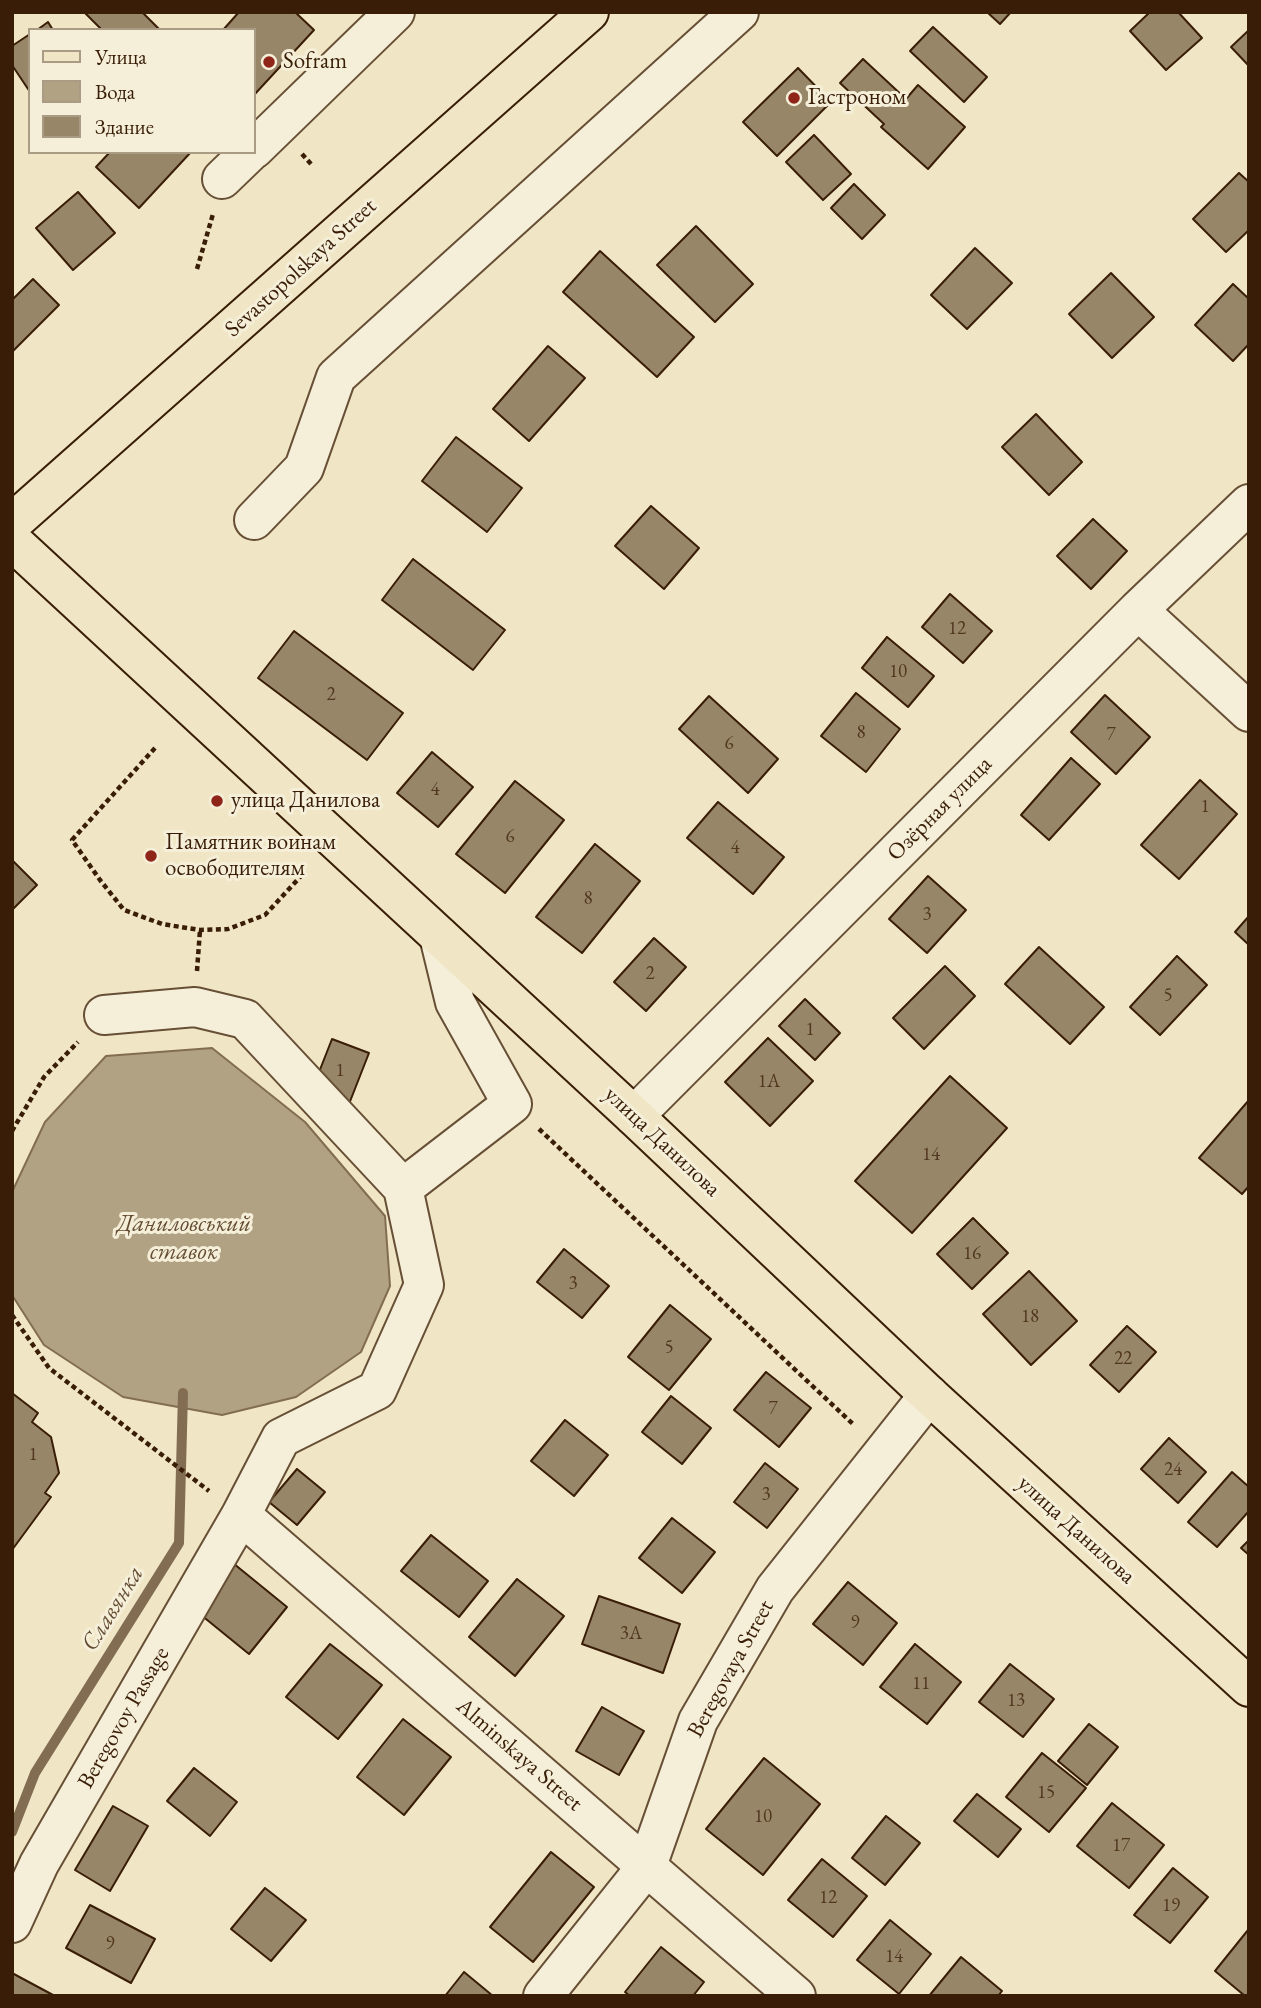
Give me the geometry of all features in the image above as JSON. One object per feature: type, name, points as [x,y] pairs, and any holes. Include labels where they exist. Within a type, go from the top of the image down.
[{"type":"main road","name":"Sevastopolskaya Street","points":[[12,523],[589,12]]},
{"type":"main road","name":"улица Данилова","points":[[12,541],[634,1116],[929,1395],[1249,1687]]},
{"type":"street","points":[[256,147],[395,12]]},
{"type":"street","points":[[254,520],[303,468],[336,377],[739,12]]},
{"type":"street","points":[[222,180],[249,154]]},
{"type":"street","name":"Озёрная улица","points":[[634,1116],[1138,610],[1249,504]]},
{"type":"street","points":[[1138,610],[1249,712]]},
{"type":"street","points":[[104,1015],[195,1007],[245,1019],[403,1188],[512,1104],[455,1002],[439,936]]},
{"type":"street","name":"Beregovoy Passage","points":[[12,1923],[39,1864],[241,1515],[281,1438],[377,1391],[424,1285],[403,1188]]},
{"type":"street","name":"Beregovaya Street","points":[[543,1996],[648,1866],[698,1721],[775,1589],[929,1395]]},
{"type":"street","name":"Alminskaya Street","points":[[241,1515],[796,1996]]},
{"type":"path","points":[[197,269],[222,180]]},
{"type":"path","points":[[155,748],[72,840],[124,909],[162,924],[200,930],[228,929],[265,915],[302,875]]},
{"type":"path","points":[[12,1130],[44,1077],[104,1015]]},
{"type":"path","points":[[512,1104],[854,1424]]},
{"type":"path","points":[[12,1315],[49,1368],[203,1487]]},
{"type":"water","name":"Даниловський ставок","points":[[212,1048],[305,1122],[385,1216],[390,1286],[361,1352],[296,1397],[222,1415],[123,1397],[44,1345],[12,1295],[12,1192],[45,1122],[106,1056]]},
{"type":"building","points":[[84,12],[142,12],[158,28],[100,28]]},
{"type":"building","name":"Sofram","points":[[239,12],[295,12],[314,30],[256,93],[256,28],[225,28]]},
{"type":"building","points":[[987,12],[1011,12],[1000,24]]},
{"type":"building","points":[[1150,12],[1178,12],[1202,38],[1166,70],[1130,31]]},
{"type":"building","points":[[48,22],[52,28],[40,28]]},
{"type":"building","points":[[933,27],[987,77],[964,102],[910,51]]},
{"type":"building","points":[[1249,30],[1249,66],[1231,47]]},
{"type":"building","points":[[28,35],[28,89],[12,65],[12,46]]},
{"type":"building","points":[[863,59],[906,99],[918,85],[965,127],[928,169],[881,127],[884,124],[840,83]]},
{"type":"building","points":[[798,68],[831,102],[777,156],[743,122]]},
{"type":"building","points":[[814,135],[851,174],[823,200],[786,162]]},
{"type":"building","points":[[108,154],[189,154],[139,208],[96,167]]},
{"type":"building","points":[[1239,173],[1249,182],[1249,230],[1226,252],[1193,219]]},
{"type":"building","points":[[854,184],[885,215],[862,239],[831,208]]},
{"type":"building","points":[[78,192],[115,233],[73,270],[36,228]]},
{"type":"building","points":[[696,226],[753,284],[715,322],[657,265]]},
{"type":"building","points":[[975,248],[1012,283],[967,329],[931,295]]},
{"type":"building","points":[[600,251],[694,337],[657,377],[563,292]]},
{"type":"building","points":[[1111,273],[1154,317],[1112,358],[1069,314]]},
{"type":"building","points":[[33,279],[59,305],[12,352],[12,300]]},
{"type":"building","points":[[1233,284],[1249,299],[1249,344],[1233,361],[1195,325]]},
{"type":"building","points":[[548,346],[585,378],[529,441],[493,409]]},
{"type":"building","points":[[1036,414],[1082,462],[1049,495],[1002,447]]},
{"type":"building","points":[[456,437],[522,488],[487,532],[422,481]]},
{"type":"building","points":[[651,506],[699,548],[664,589],[615,546]]},
{"type":"building","points":[[1093,519],[1127,551],[1091,589],[1057,556]]},
{"type":"building","points":[[413,559],[505,630],[473,670],[382,600]]},
{"type":"building","points":[[950,594],[992,631],[963,663],[922,627]]},
{"type":"building","points":[[294,631],[403,713],[367,760],[258,678]]},
{"type":"building","points":[[887,637],[934,676],[908,707],[862,668]]},
{"type":"building","points":[[856,693],[900,729],[866,772],[821,736]]},
{"type":"building","points":[[1105,695],[1150,737],[1116,774],[1071,732]]},
{"type":"building","points":[[709,696],[778,759],[748,793],[679,729]]},
{"type":"building","points":[[432,752],[473,787],[438,827],[397,793]]},
{"type":"building","points":[[1071,758],[1100,784],[1049,840],[1021,815]]},
{"type":"building","points":[[1200,780],[1237,814],[1179,879],[1141,845]]},
{"type":"building","points":[[515,781],[564,820],[505,893],[456,854]]},
{"type":"building","points":[[718,802],[784,857],[753,894],[687,838]]},
{"type":"building","points":[[595,844],[640,881],[582,953],[536,917]]},
{"type":"building","points":[[12,860],[37,885],[12,910]]},
{"type":"building","points":[[928,876],[966,910],[927,953],[889,919]]},
{"type":"building","points":[[1249,916],[1249,945],[1235,932]]},
{"type":"building","points":[[654,938],[686,967],[646,1011],[614,982]]},
{"type":"building","points":[[1039,947],[1104,1007],[1070,1044],[1005,984]]},
{"type":"building","points":[[1177,956],[1207,985],[1160,1035],[1130,1007]]},
{"type":"building","points":[[945,966],[975,996],[924,1049],[893,1018]]},
{"type":"building","points":[[805,999],[840,1033],[815,1060],[779,1026]]},
{"type":"building","points":[[768,1038],[813,1081],[770,1126],[725,1082]]},
{"type":"building","points":[[332,1039],[369,1053],[349,1104],[312,1090]]},
{"type":"building","points":[[950,1076],[1007,1128],[912,1233],[855,1181]]},
{"type":"building","points":[[1249,1100],[1249,1186],[1242,1194],[1199,1158]]},
{"type":"building","points":[[973,1218],[1008,1253],[972,1289],[937,1254]]},
{"type":"building","points":[[564,1249],[609,1286],[582,1318],[537,1282]]},
{"type":"building","points":[[1029,1271],[1077,1321],[1031,1365],[983,1314]]},
{"type":"building","points":[[670,1305],[711,1339],[669,1390],[628,1357]]},
{"type":"building","points":[[1127,1326],[1156,1352],[1119,1392],[1090,1365]]},
{"type":"building","points":[[766,1372],[811,1408],[779,1447],[734,1410]]},
{"type":"building","points":[[12,1393],[38,1413],[32,1422],[51,1437],[59,1473],[45,1493],[51,1497],[12,1550]]},
{"type":"building","points":[[671,1396],[711,1428],[682,1464],[642,1432]]},
{"type":"building","points":[[565,1420],[608,1455],[574,1496],[531,1461]]},
{"type":"building","points":[[1169,1438],[1206,1472],[1178,1503],[1141,1469]]},
{"type":"building","points":[[765,1463],[798,1489],[767,1528],[734,1502]]},
{"type":"building","points":[[297,1469],[325,1492],[297,1525],[269,1502]]},
{"type":"building","points":[[1232,1472],[1249,1487],[1249,1511],[1217,1547],[1188,1522]]},
{"type":"building","points":[[672,1518],[715,1552],[682,1593],[639,1558]]},
{"type":"building","points":[[431,1535],[488,1581],[459,1617],[401,1571]]},
{"type":"building","points":[[1249,1540],[1249,1555],[1241,1548]]},
{"type":"building","points":[[228,1559],[287,1607],[249,1654],[190,1606]]},
{"type":"building","points":[[517,1579],[564,1616],[515,1676],[469,1637]]},
{"type":"building","points":[[848,1582],[897,1623],[863,1665],[813,1624]]},
{"type":"building","points":[[599,1596],[680,1624],[663,1673],[582,1644]]},
{"type":"building","points":[[330,1644],[382,1685],[338,1739],[286,1697]]},
{"type":"building","points":[[915,1644],[961,1682],[927,1724],[880,1687]]},
{"type":"building","points":[[1010,1664],[1054,1699],[1023,1737],[979,1702]]},
{"type":"building","points":[[602,1707],[644,1731],[619,1775],[576,1751]]},
{"type":"building","points":[[403,1719],[451,1757],[404,1815],[357,1777]]},
{"type":"building","points":[[1089,1724],[1118,1747],[1087,1785],[1058,1761]]},
{"type":"building","points":[[1042,1753],[1086,1788],[1049,1832],[1006,1797]]},
{"type":"building","points":[[764,1758],[820,1804],[763,1875],[706,1829]]},
{"type":"building","points":[[194,1768],[237,1802],[210,1836],[167,1801]]},
{"type":"building","points":[[977,1794],[1021,1829],[998,1857],[954,1821]]},
{"type":"building","points":[[1112,1803],[1164,1845],[1129,1888],[1077,1846]]},
{"type":"building","points":[[113,1806],[148,1826],[110,1891],[75,1870]]},
{"type":"building","points":[[886,1816],[920,1843],[885,1885],[852,1858]]},
{"type":"building","points":[[551,1852],[594,1887],[533,1962],[490,1927]]},
{"type":"building","points":[[822,1859],[867,1896],[833,1937],[788,1900]]},
{"type":"building","points":[[1173,1868],[1208,1897],[1170,1943],[1134,1915]]},
{"type":"building","points":[[265,1888],[306,1920],[271,1961],[231,1929]]},
{"type":"building","points":[[90,1905],[155,1939],[131,1983],[66,1948]]},
{"type":"building","points":[[890,1920],[931,1954],[899,1994],[857,1960]]},
{"type":"building","points":[[1248,1930],[1249,1996],[1245,1996],[1215,1971]]},
{"type":"building","points":[[661,1947],[704,1982],[693,1996],[630,1996],[625,1992]]},
{"type":"building","points":[[961,1957],[1002,1991],[998,1996],[929,1996]]},
{"type":"building","points":[[464,1972],[493,1996],[445,1996]]},
{"type":"building","points":[[12,1973],[53,1995],[53,1996],[12,1996]]},
{"type":"waterway","name":"Славянка","points":[[12,1832],[35,1773],[179,1543],[183,1393]]},
{"type":"place","name":"Sofram","points":[[269,62]]},
{"type":"place","name":"Гастроном","points":[[794,98]]},
{"type":"place","name":"улица Данилова","points":[[217,801]]},
{"type":"place","name":"Памятник воинам освободителям","points":[[151,856]]}]
